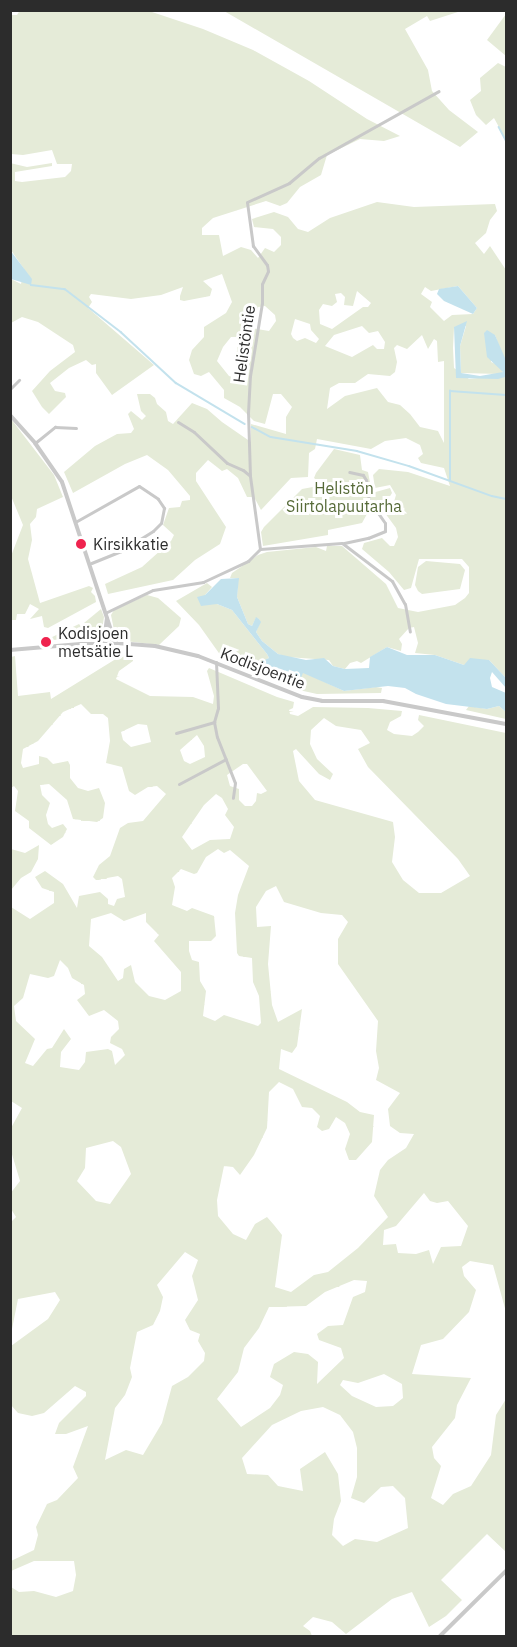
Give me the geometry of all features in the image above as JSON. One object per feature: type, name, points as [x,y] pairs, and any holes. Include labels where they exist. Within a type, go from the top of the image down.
[{"type":"street","name":"Helistöntie","points":[[260,549],[250,476],[250,376],[262,303],[262,284],[268,271],[267,265],[253,246],[247,202],[289,183],[319,158],[439,91]]},
{"type":"street","points":[[10,389],[19,380]]},
{"type":"street","points":[[10,415],[35,443],[62,482],[91,563],[115,642]]},
{"type":"street","points":[[178,422],[194,432],[227,464],[243,470],[250,476]]},
{"type":"street","points":[[35,443],[55,427],[76,428]]},
{"type":"street","points":[[107,613],[153,590],[203,582],[248,561],[260,549],[342,543],[382,534],[385,531],[385,523],[378,513],[370,508],[366,480],[363,475],[350,472]]},
{"type":"street","points":[[77,521],[127,490],[140,486],[153,494],[164,508],[158,528],[133,545],[91,563]]},
{"type":"street","points":[[342,543],[372,563],[392,581],[405,604],[410,632]]},
{"type":"street","points":[[104,642],[107,613]]},
{"type":"street","name":"Kodisjoentie","points":[[10,650],[115,642],[182,651],[216,662],[302,697],[322,701],[383,701],[507,724]]},
{"type":"street","points":[[216,662],[218,708],[214,722],[235,783],[232,798]]},
{"type":"street","points":[[176,733],[214,722]]},
{"type":"street","points":[[179,784],[226,759]]},
{"type":"street","points":[[440,1636],[507,1571]]},
{"type":"green space","points":[[20,10],[149,11],[203,29],[253,50],[309,81],[367,119],[400,136],[384,141],[360,139],[327,155],[321,175],[300,187],[287,203],[280,206],[266,201],[213,218],[202,228],[202,235],[219,235],[223,256],[241,247],[251,250],[258,258],[265,248],[274,252],[281,245],[281,237],[273,229],[254,227],[252,219],[274,212],[288,217],[298,229],[308,232],[330,218],[377,202],[414,207],[495,204],[497,211],[490,220],[486,233],[475,243],[484,254],[490,246],[506,270],[506,365],[495,335],[491,362],[500,366],[503,372],[500,374],[461,373],[460,346],[466,326],[454,327],[453,348],[454,368],[469,379],[506,375],[506,678],[489,660],[464,665],[435,655],[415,653],[418,643],[414,627],[409,628],[399,639],[402,644],[401,651],[387,647],[361,663],[357,661],[350,663],[345,669],[333,666],[329,660],[287,657],[278,654],[262,641],[256,632],[259,619],[256,618],[252,626],[248,624],[237,597],[238,578],[230,578],[232,573],[258,555],[267,552],[316,547],[326,551],[327,546],[342,546],[386,584],[398,608],[418,612],[455,605],[465,598],[469,593],[469,567],[462,559],[419,559],[411,588],[404,590],[389,572],[362,549],[364,543],[382,538],[390,546],[394,546],[398,537],[396,528],[385,513],[387,507],[393,505],[396,495],[390,485],[375,488],[373,475],[379,469],[408,472],[450,486],[444,468],[421,463],[418,458],[423,454],[420,445],[406,438],[385,441],[371,449],[317,439],[315,449],[309,453],[308,477],[291,478],[261,510],[254,497],[247,497],[238,478],[227,469],[222,471],[208,460],[196,473],[196,481],[226,527],[220,544],[195,560],[173,580],[108,594],[105,584],[142,567],[171,541],[174,535],[163,525],[169,508],[180,507],[182,501],[190,500],[190,496],[168,470],[147,455],[125,464],[73,493],[64,472],[95,446],[117,434],[131,433],[134,429],[128,414],[131,411],[142,420],[146,416],[141,411],[137,394],[150,394],[155,398],[157,404],[166,412],[168,421],[173,424],[192,403],[207,409],[251,442],[251,424],[286,434],[286,417],[292,407],[281,394],[273,394],[265,424],[254,421],[240,407],[224,398],[224,390],[209,372],[201,376],[194,374],[189,360],[192,350],[204,337],[204,327],[226,313],[232,302],[222,274],[203,281],[212,289],[210,296],[184,301],[180,300],[183,287],[161,295],[131,299],[91,294],[89,297],[92,302],[88,308],[154,365],[112,395],[96,373],[96,364],[92,365],[86,360],[69,368],[50,383],[55,391],[65,393],[66,397],[49,414],[42,407],[32,391],[50,371],[75,352],[73,345],[38,322],[22,317],[11,323],[11,279],[21,284],[24,269],[11,250],[10,163],[27,167],[52,163],[52,166],[15,172],[15,181],[22,182],[65,177],[71,171],[72,164],[57,164],[52,150],[23,155],[11,154],[11,15],[17,15]],"holes":[[[458,286],[477,308],[473,314],[452,315],[444,321],[430,307],[432,302],[421,294],[425,287],[431,291]],[[357,291],[371,303],[332,329],[320,324],[319,310],[323,304],[332,306],[337,302],[335,294],[341,293],[345,297],[344,305],[353,306]],[[265,306],[275,315],[276,321],[269,331],[251,328],[258,307]],[[295,319],[310,324],[311,330],[319,339],[316,343],[305,338],[297,341],[291,334]],[[362,326],[369,333],[378,331],[385,342],[384,349],[377,349],[373,345],[352,357],[325,346],[334,335]],[[422,335],[428,349],[434,339],[437,341],[438,362],[444,361],[444,443],[438,431],[420,427],[400,405],[388,402],[377,388],[345,396],[327,409],[330,388],[339,383],[355,383],[368,374],[390,376],[395,372],[397,362],[394,348],[397,345],[407,349]],[[231,337],[236,337],[238,341],[236,360],[244,375],[241,380],[229,376],[217,361],[223,347]]]},
{"type":"green space","points":[[224,11],[461,11],[430,21],[427,16],[405,29],[428,70],[432,91],[449,110],[478,132],[460,147]]},
{"type":"green space","points":[[506,14],[506,56],[487,40]]},
{"type":"green space","points":[[498,63],[506,67],[506,140],[494,118],[486,125],[476,115],[470,100],[481,91],[480,78]]},
{"type":"green space","points":[[11,419],[54,475],[63,497],[37,509],[36,517],[30,524],[32,540],[28,559],[40,603],[89,586],[93,588],[91,592],[95,596],[96,602],[48,628],[44,627],[42,616],[30,619],[39,609],[30,604],[25,614],[17,614],[16,620],[11,620],[11,556],[23,525],[11,496]]},
{"type":"green space","name":"Helistön Siirtolapuutarha","points":[[334,449],[360,455],[362,470],[368,472],[372,493],[390,488],[392,493],[381,511],[367,514],[362,523],[328,530],[328,535],[263,546],[261,532],[264,527],[302,489],[318,486],[319,482],[314,478],[316,473]]},
{"type":"green space","points":[[426,561],[460,564],[465,570],[460,589],[422,594],[418,591],[415,585],[418,567]]},
{"type":"green space","points":[[207,583],[212,587],[205,595],[217,604],[232,610],[267,654],[269,658],[263,661],[263,664],[274,671],[303,672],[344,691],[376,687],[382,688],[381,693],[317,694],[299,690],[221,656],[199,625],[176,601]]},
{"type":"green space","points":[[147,595],[158,598],[181,618],[179,626],[159,645],[125,641],[114,630],[111,615],[114,610]]},
{"type":"green space","points":[[101,609],[104,617],[101,636],[94,639],[84,623]]},
{"type":"green space","points":[[79,624],[90,637],[88,639],[46,640]]},
{"type":"green space","points":[[15,656],[18,696],[50,692],[51,699],[119,657],[133,656],[133,661],[119,671],[116,679],[150,696],[193,697],[213,704],[214,696],[207,671],[209,668],[294,702],[293,708],[289,710],[290,714],[298,716],[313,707],[368,708],[402,711],[401,716],[390,722],[387,730],[394,734],[412,736],[418,732],[424,726],[418,720],[419,715],[506,733],[506,1312],[493,1265],[470,1261],[462,1267],[464,1276],[476,1290],[469,1312],[443,1339],[421,1345],[412,1374],[471,1378],[457,1405],[455,1418],[432,1447],[434,1458],[441,1466],[431,1498],[443,1505],[453,1494],[471,1486],[491,1455],[496,1415],[506,1399],[506,1552],[487,1534],[441,1580],[462,1600],[446,1616],[429,1627],[412,1592],[392,1599],[346,1634],[332,1622],[313,1617],[303,1626],[310,1631],[312,1636],[11,1636],[11,1587],[19,1592],[34,1591],[56,1597],[73,1591],[76,1575],[74,1561],[34,1561],[11,1571],[11,1561],[34,1550],[38,1535],[36,1527],[47,1504],[57,1500],[78,1478],[73,1467],[88,1426],[66,1434],[55,1434],[59,1423],[86,1396],[86,1392],[75,1386],[44,1413],[32,1416],[18,1413],[11,1405],[11,1346],[48,1319],[60,1300],[55,1292],[18,1299],[11,1334],[10,1223],[16,1217],[11,1209],[10,1194],[20,1181],[11,1151],[11,1128],[22,1108],[11,1101],[11,907],[30,919],[54,903],[54,892],[42,888],[35,877],[45,871],[63,884],[77,908],[79,896],[100,892],[108,899],[108,904],[114,906],[117,899],[125,897],[122,879],[118,876],[96,880],[93,877],[99,865],[110,856],[120,828],[128,823],[143,821],[166,794],[157,786],[148,787],[135,795],[129,791],[122,767],[106,763],[110,741],[108,718],[103,714],[91,714],[81,704],[63,712],[38,741],[23,749],[21,763],[23,768],[39,764],[39,756],[47,758],[53,764],[68,761],[70,778],[78,788],[88,791],[99,788],[105,803],[103,818],[97,822],[73,819],[67,800],[49,784],[40,785],[42,795],[50,803],[46,815],[48,824],[52,828],[63,824],[67,829],[63,837],[51,845],[29,828],[29,821],[15,811],[18,791],[14,786],[11,788],[11,657]],"holes":[[[324,718],[336,726],[361,730],[370,743],[358,749],[368,767],[458,859],[470,876],[441,893],[419,893],[403,880],[392,862],[395,837],[393,822],[315,800],[299,781],[293,751],[296,749],[319,774],[330,780],[333,774],[317,759],[310,744],[311,730]],[[138,724],[147,725],[151,742],[131,747],[123,740],[121,732]],[[197,735],[204,746],[205,757],[190,764],[184,761],[180,750]],[[243,764],[247,764],[267,791],[257,793],[256,801],[252,806],[245,806],[239,800],[239,789],[230,786],[227,775]],[[216,794],[222,798],[228,809],[225,815],[234,827],[230,839],[210,840],[192,850],[182,837],[204,805]],[[218,849],[224,853],[230,850],[249,866],[238,895],[235,913],[237,953],[239,956],[252,958],[253,982],[259,996],[261,1023],[258,1026],[224,1015],[215,1021],[203,1016],[206,991],[200,981],[199,962],[192,960],[189,941],[211,941],[216,936],[214,916],[192,908],[187,911],[172,905],[175,887],[172,878],[181,869],[197,873],[206,857]],[[276,886],[284,902],[321,913],[342,915],[348,922],[338,939],[338,964],[378,1021],[376,1051],[379,1068],[376,1080],[400,1093],[388,1109],[390,1126],[400,1133],[414,1134],[406,1148],[388,1160],[380,1170],[374,1196],[388,1217],[358,1248],[328,1272],[314,1275],[291,1292],[275,1287],[282,1235],[267,1217],[255,1224],[246,1240],[233,1234],[218,1216],[217,1200],[224,1166],[233,1167],[240,1175],[254,1155],[267,1128],[269,1092],[279,1082],[293,1089],[302,1107],[312,1108],[320,1116],[317,1127],[322,1131],[329,1129],[336,1117],[345,1123],[350,1134],[345,1149],[349,1160],[356,1160],[372,1142],[374,1115],[360,1112],[347,1102],[279,1069],[281,1049],[292,1053],[297,1046],[302,1009],[278,1022],[272,1005],[268,964],[271,926],[257,927],[256,907],[266,891]],[[111,913],[124,921],[146,913],[146,922],[159,935],[154,941],[181,972],[181,991],[165,1000],[149,996],[135,982],[131,965],[124,969],[123,978],[118,981],[102,957],[89,946],[91,919]],[[60,960],[68,968],[72,978],[84,985],[85,994],[77,1000],[89,1016],[104,1010],[118,1021],[119,1029],[111,1037],[110,1043],[122,1049],[125,1055],[115,1065],[112,1051],[108,1049],[86,1052],[85,1062],[79,1070],[60,1067],[61,1052],[71,1039],[64,1029],[52,1048],[47,1049],[33,1066],[25,1063],[35,1039],[16,1021],[14,1006],[23,998],[30,974],[48,978],[54,976]],[[113,1141],[121,1147],[131,1174],[110,1204],[96,1201],[77,1181],[85,1168],[86,1148]],[[424,1193],[430,1201],[437,1203],[448,1201],[468,1226],[461,1246],[441,1247],[433,1264],[429,1250],[416,1254],[398,1253],[396,1244],[383,1245],[384,1230],[396,1226]],[[185,1252],[198,1260],[192,1276],[198,1300],[185,1320],[190,1330],[200,1334],[198,1341],[205,1353],[204,1361],[188,1377],[172,1386],[162,1423],[143,1455],[126,1450],[105,1460],[115,1408],[125,1395],[132,1377],[130,1368],[137,1332],[153,1325],[160,1311],[163,1297],[157,1285]],[[354,1280],[367,1281],[365,1292],[353,1297],[343,1325],[328,1326],[317,1334],[319,1340],[341,1348],[344,1358],[317,1384],[318,1362],[308,1354],[294,1352],[274,1364],[270,1377],[283,1385],[280,1395],[270,1408],[241,1427],[217,1399],[238,1372],[244,1348],[259,1328],[269,1307],[306,1306],[325,1292]],[[384,1374],[402,1384],[403,1398],[393,1406],[376,1407],[352,1396],[340,1385],[343,1380],[358,1383]],[[323,1407],[340,1415],[353,1432],[357,1448],[357,1477],[351,1498],[364,1503],[381,1487],[393,1486],[405,1498],[408,1528],[377,1542],[355,1539],[343,1546],[332,1535],[334,1519],[341,1501],[338,1474],[325,1452],[300,1469],[303,1491],[278,1486],[268,1475],[247,1474],[242,1458],[272,1425],[301,1411]]]},
{"type":"green space","points":[[469,706],[487,709],[499,706],[506,712],[506,719],[466,710]]},
{"type":"green space","points":[[39,845],[38,859],[31,872],[21,878],[11,890],[11,849],[25,853]]},
{"type":"water","points":[[10,250],[32,279],[31,285],[11,279]]},
{"type":"water","points":[[458,286],[477,308],[473,314],[444,301],[437,294],[439,289]]},
{"type":"water","points":[[467,321],[460,346],[461,373],[480,376],[503,372],[487,357],[484,333],[487,330],[495,335],[505,358],[505,377],[498,379],[456,378],[454,327]]},
{"type":"water","points":[[239,578],[237,597],[248,624],[252,626],[256,617],[259,619],[261,622],[256,632],[262,641],[278,654],[306,660],[324,658],[333,666],[345,669],[369,668],[370,657],[387,647],[407,655],[435,655],[464,665],[470,658],[489,660],[506,678],[506,688],[492,672],[490,678],[492,687],[506,693],[506,712],[499,706],[487,709],[446,704],[405,688],[388,686],[344,691],[303,673],[300,680],[293,680],[274,671],[263,664],[262,661],[269,658],[267,654],[232,610],[217,604],[201,606],[197,597],[205,595],[221,579]]},
{"type":"waterway","points":[[499,127],[506,140]]},
{"type":"waterway","points":[[31,285],[65,289],[121,332],[176,383],[245,424]]},
{"type":"waterway","points":[[450,480],[450,391],[506,395]]},
{"type":"waterway","points":[[252,427],[271,437],[357,451],[506,499]]},
{"type":"place","name":"Kirsikkatie","points":[[81,544]]},
{"type":"place","name":"Kodisjoen metsätie L","points":[[46,642]]}]
